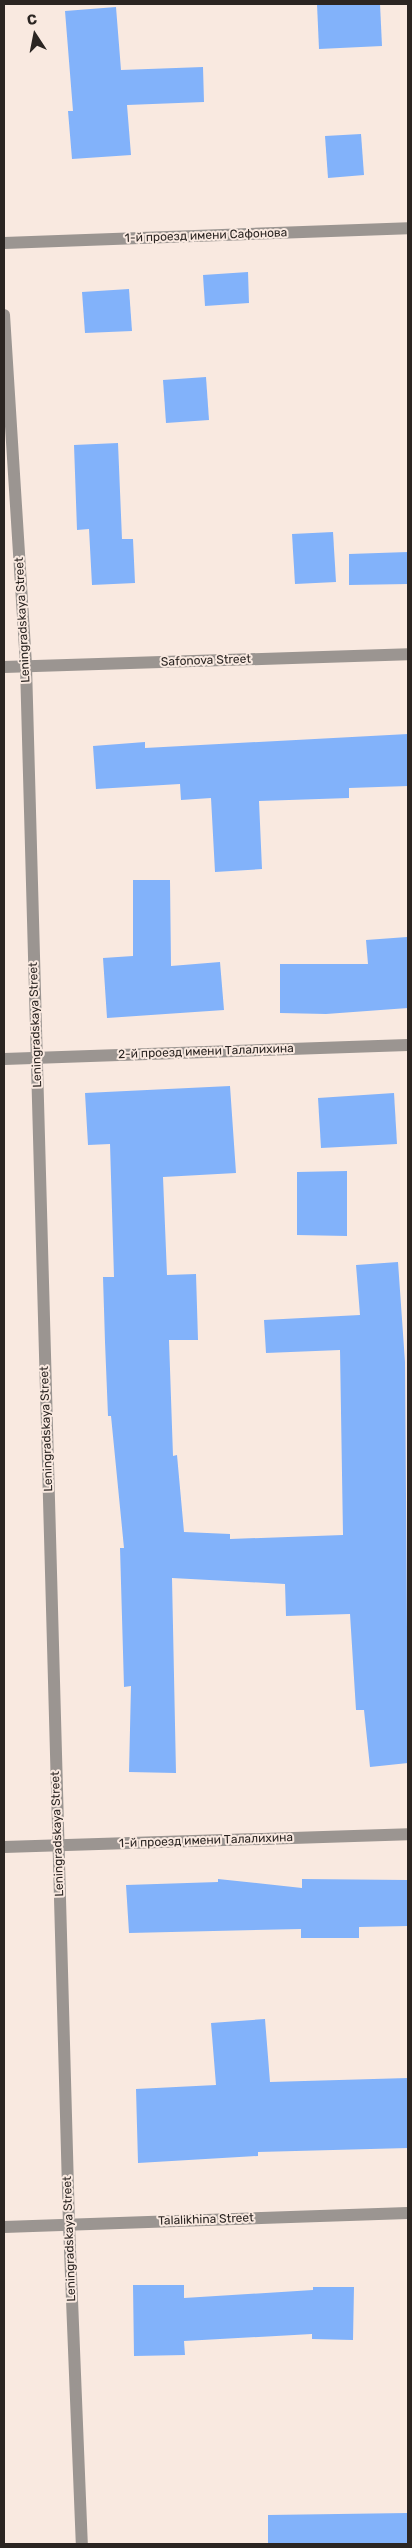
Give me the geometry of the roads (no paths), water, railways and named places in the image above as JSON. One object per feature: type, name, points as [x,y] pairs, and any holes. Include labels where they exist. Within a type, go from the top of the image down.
[{"type":"street","name":"1-й проезд имени Сафонова","points":[[4,243],[408,228]]},
{"type":"street","name":"Leningradskaya Street","points":[[4,315],[26,666],[69,2225],[82,2544]]},
{"type":"street","name":"Safonova Street","points":[[4,667],[408,654]]},
{"type":"street","name":"2-й проезд имени Талалихина","points":[[4,1059],[408,1045]]},
{"type":"street","name":"1-й проезд имени Талалихина","points":[[4,1847],[408,1834]]},
{"type":"street","name":"Talalikhina Street","points":[[4,2227],[408,2213]]}]
